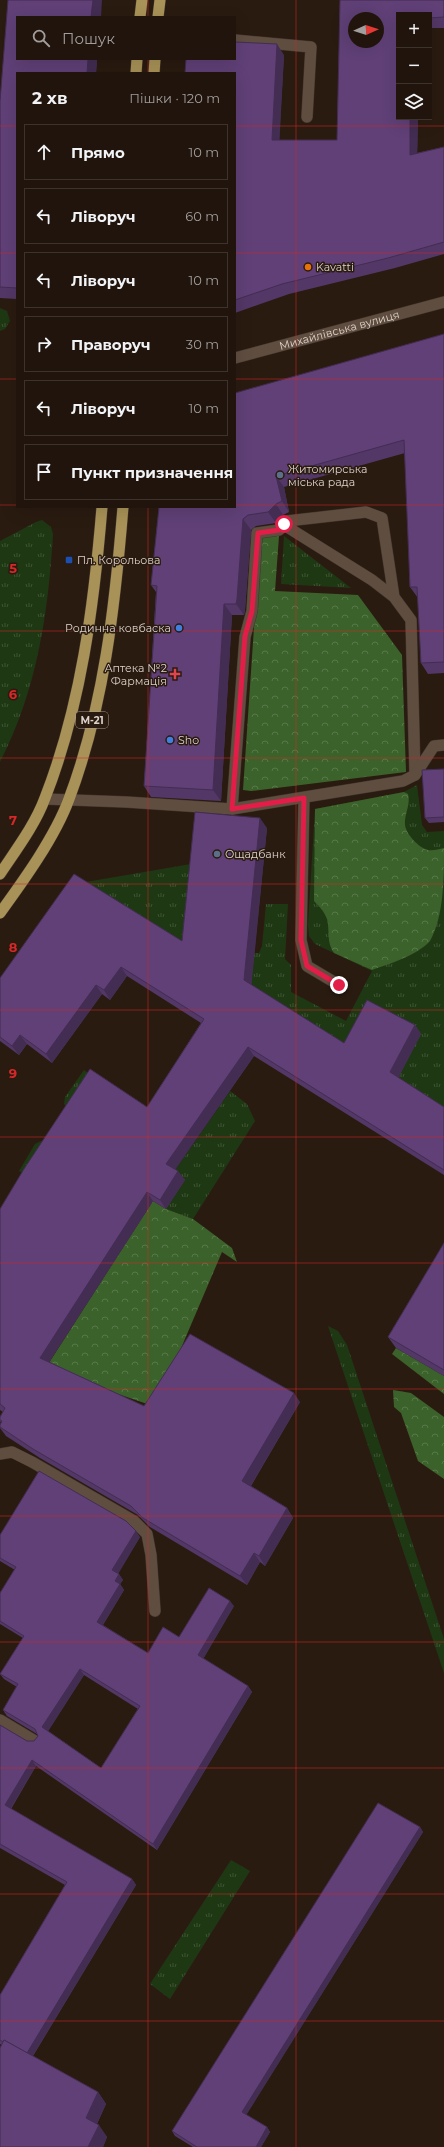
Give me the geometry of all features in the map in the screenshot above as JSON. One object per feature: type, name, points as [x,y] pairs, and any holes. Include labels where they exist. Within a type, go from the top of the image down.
[{"type":"highway","points":[[140,16],[142,0]]},
{"type":"highway","points":[[158,16],[160,0]]},
{"type":"highway","points":[[136,72],[137,60]]},
{"type":"highway","points":[[154,72],[155,60]]},
{"type":"highway","name":"М-21","points":[[0,874],[22,842],[45,799],[73,709],[84,656],[98,554],[102,508]]},
{"type":"highway","name":"М-21","points":[[0,913],[44,848],[69,800],[94,713],[112,626],[124,508]]},
{"type":"street","points":[[236,40],[311,47],[307,117]]},
{"type":"street","name":"Михайлівська вулиця","points":[[236,358],[444,302]]},
{"type":"street","points":[[232,809],[245,636],[252,611],[258,533],[279,530],[287,521],[360,512],[366,512],[382,518],[394,597]]},
{"type":"street","points":[[284,524],[372,580],[394,597],[411,620],[415,775]]},
{"type":"street","points":[[45,799],[126,802],[232,809],[403,781],[415,775],[434,746],[444,745]]},
{"type":"street","points":[[304,798],[301,940],[307,966],[339,985]]},
{"type":"street","points":[[0,1454],[12,1452],[32,1462],[134,1521],[147,1534],[151,1555],[155,1611]]},
{"type":"street","points":[[0,1720],[35,1741]]},
{"type":"green space","points":[[0,308],[7,311],[10,321],[5,329],[0,331]]},
{"type":"green space","points":[[42,520],[51,527],[53,534],[44,622],[32,679],[13,735],[0,762],[0,541]]},
{"type":"green space","points":[[273,534],[279,536],[275,591],[358,595],[402,655],[406,772],[251,791],[243,790],[260,539]]},
{"type":"green space","points":[[284,536],[351,588],[281,584]]},
{"type":"green space","points":[[417,785],[422,825],[427,832],[444,831],[444,1112],[80,883],[197,863],[254,953],[259,953],[262,946],[266,904],[288,904],[285,959],[291,965],[291,992],[346,1021],[372,971],[315,944],[309,936],[308,925],[315,809],[404,792]]},
{"type":"green space","points":[[404,792],[408,794],[409,798],[405,825],[410,836],[424,849],[434,850],[444,848],[441,908],[435,931],[430,941],[425,946],[411,955],[372,970],[334,953],[330,945],[327,919],[323,911],[314,901],[315,809]]},
{"type":"green space","points":[[84,1070],[96,1079],[73,1114],[64,1104],[65,1097]]},
{"type":"green space","points":[[230,1091],[247,1104],[255,1121],[193,1219],[166,1209],[185,1180],[173,1173]]},
{"type":"green space","points":[[41,1141],[54,1143],[31,1178],[19,1171],[35,1144]]},
{"type":"green space","points":[[153,1201],[166,1209],[193,1219],[232,1248],[237,1262],[222,1252],[156,1407],[45,1369]]},
{"type":"green space","points":[[328,1326],[338,1331],[347,1345],[444,1639],[444,1673]]},
{"type":"green space","points":[[396,1348],[444,1376],[444,1394],[392,1354]]},
{"type":"green space","points":[[393,1390],[411,1393],[444,1417],[444,1479],[418,1461],[401,1413],[394,1407]]},
{"type":"green space","points":[[231,1860],[250,1871],[170,1999],[150,1984]]},
{"type":"building","points":[[8,0],[93,0],[91,16],[16,16],[16,60],[88,60],[87,72],[16,72],[16,288],[0,287],[0,101]]},
{"type":"building","points":[[340,0],[444,0],[444,17],[432,18],[432,12],[396,12],[396,120],[410,120],[410,155],[444,147],[444,242],[388,258],[282,284],[236,300],[236,72],[185,72],[186,60],[236,60],[236,42],[277,44],[272,140],[337,140]]},
{"type":"building","points":[[444,334],[444,662],[421,663],[417,587],[410,587],[404,440],[276,476],[282,501],[276,504],[268,512],[248,515],[243,519],[236,604],[224,604],[213,790],[144,786],[157,586],[151,585],[159,508],[236,508],[236,393]]},
{"type":"building","points":[[444,769],[444,817],[425,818],[422,770]]},
{"type":"building","points":[[195,812],[260,818],[244,980],[344,1043],[367,1000],[415,1025],[390,1072],[444,1107],[444,1170],[248,1047],[166,1164],[178,1171],[160,1200],[147,1192],[40,1358],[144,1406],[190,1334],[294,1393],[242,1481],[287,1508],[259,1556],[254,1553],[240,1576],[143,1518],[131,1506],[33,1449],[0,1427],[2,1421],[0,1420],[0,1417],[5,1408],[0,1404],[0,1209],[24,1169],[90,1069],[147,1107],[204,1019],[121,967],[104,990],[96,985],[46,1054],[20,1035],[12,1046],[0,1037],[0,978],[74,874],[182,941]]},
{"type":"building","points":[[444,1243],[444,1370],[388,1337]]},
{"type":"building","points":[[39,1471],[126,1521],[136,1531],[112,1570],[119,1574],[115,1581],[120,1584],[97,1622],[148,1653],[163,1627],[179,1637],[209,1588],[230,1601],[198,1655],[248,1686],[153,1844],[32,1760],[5,1805],[132,1879],[27,2053],[4,2040],[3,2042],[0,2040],[0,1995],[67,1882],[0,1844],[0,1725],[27,1741],[34,1741],[38,1736],[35,1729],[3,1710],[18,1684],[0,1674],[24,1636],[0,1621],[0,1593],[16,1567],[0,1558],[0,1535]],"holes":[[[80,1669],[140,1706],[101,1768],[42,1727]]]},
{"type":"building","points":[[378,1803],[420,1827],[242,2112],[267,2127],[256,2147],[197,2147],[172,2131]]},
{"type":"building","points":[[4,2040],[98,2092],[86,2118],[99,2125],[88,2147],[0,2147],[0,2048]]},
{"type":"place","name":"Kavatti","points":[[308,267]]},
{"type":"place","name":"Житомирська міська рада","points":[[280,475]]},
{"type":"place","name":"Пл. Корольова","points":[[69,560]]},
{"type":"place","name":"Родинна ковбаска","points":[[179,628]]},
{"type":"place","name":"Аптека №2 Фармація","points":[[175,674]]},
{"type":"place","name":"Sho","points":[[170,740]]},
{"type":"place","name":"Ощадбанк","points":[[217,854]]},
{"type":"route","points":[[284,524],[279,530],[258,533],[252,611],[245,636],[232,809],[304,798],[301,940],[307,966],[339,985]]}]
